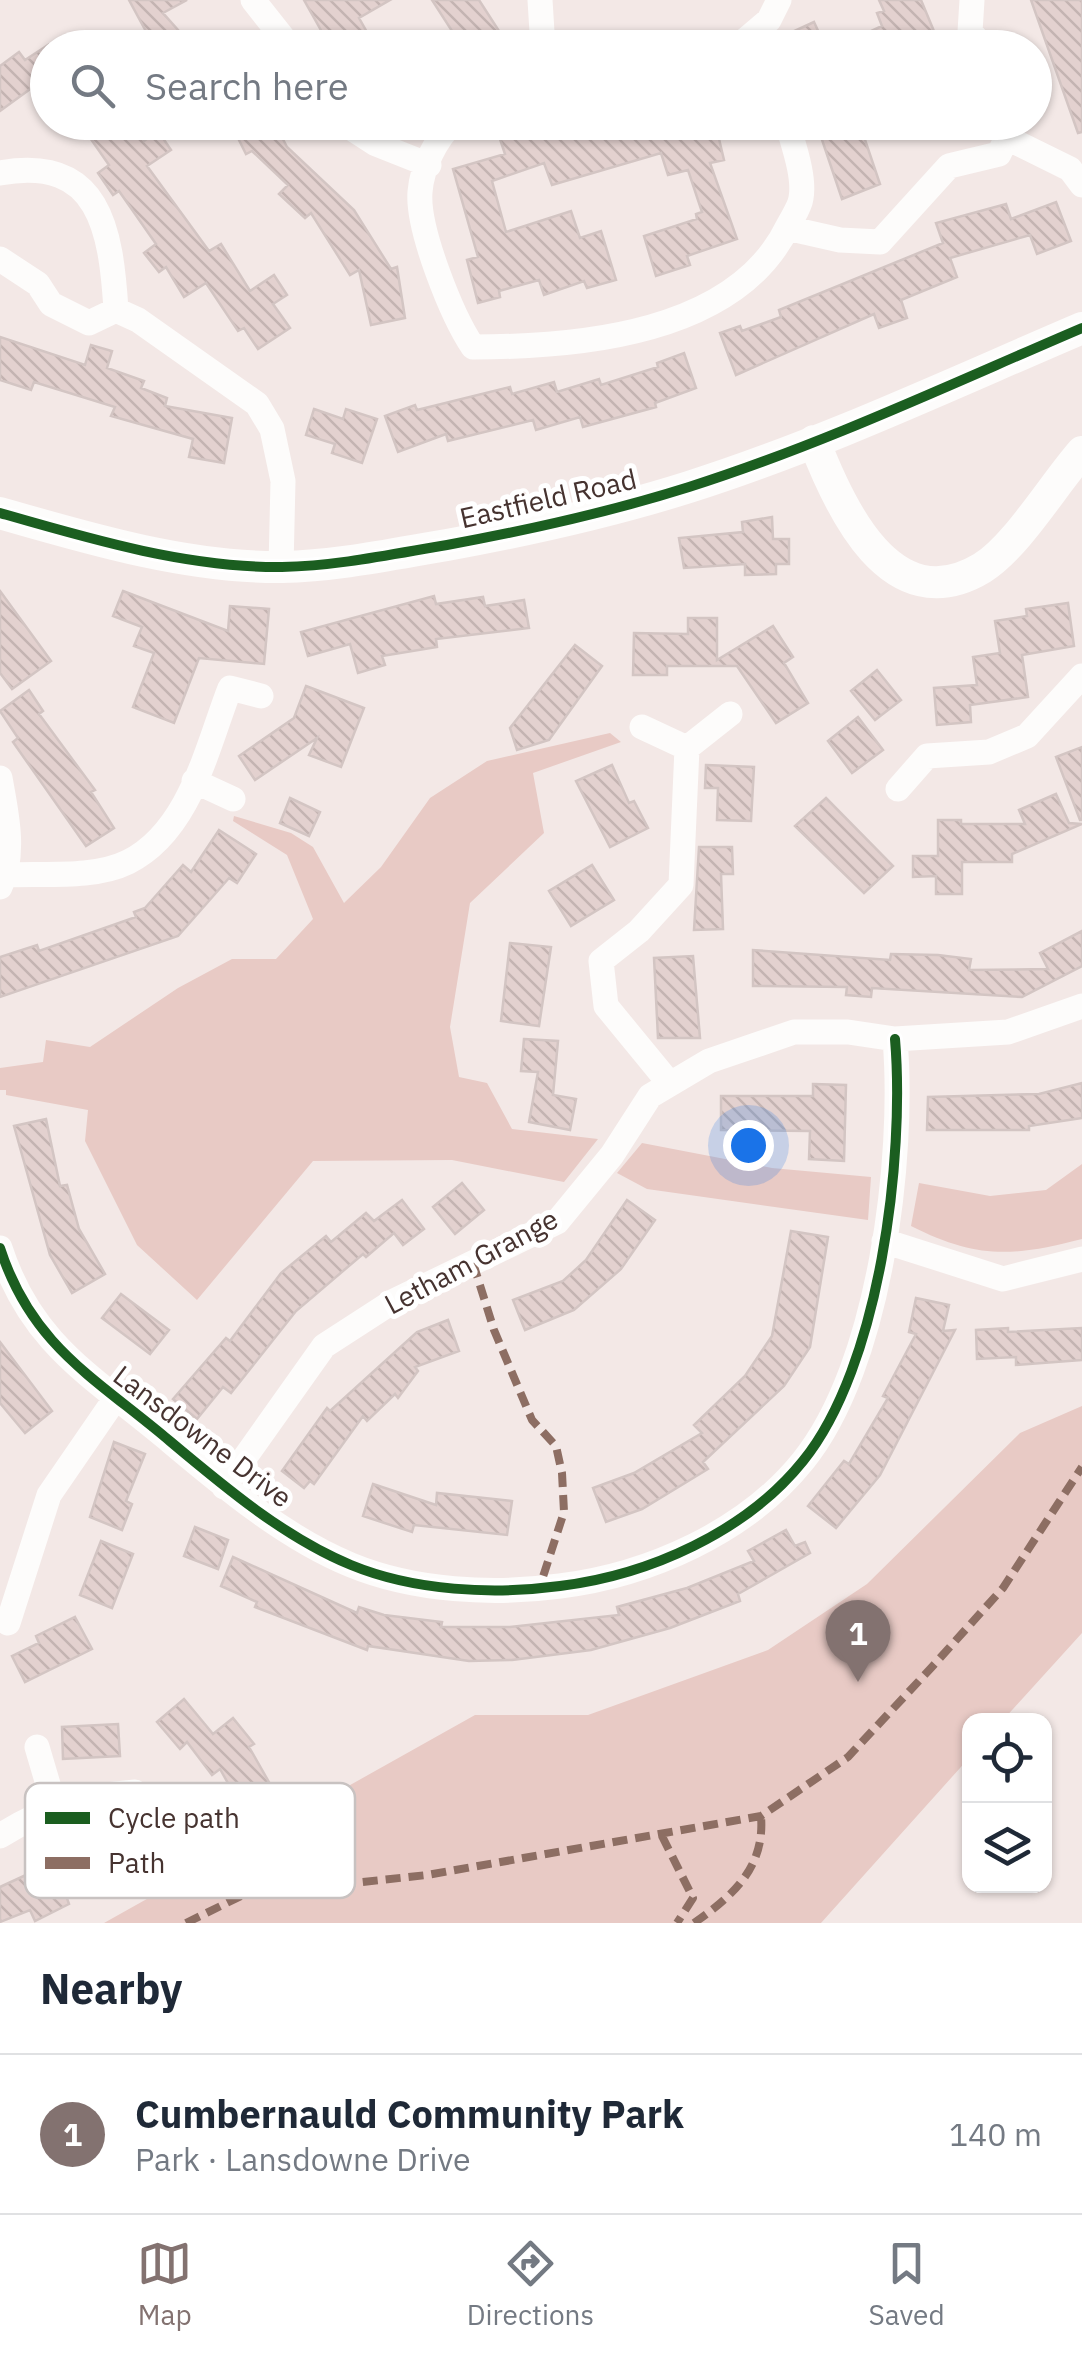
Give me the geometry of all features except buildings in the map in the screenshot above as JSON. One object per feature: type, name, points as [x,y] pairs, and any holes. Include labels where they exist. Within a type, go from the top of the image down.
[{"type":"street","points":[[254,0],[277,30]]},
{"type":"street","points":[[540,0],[542,30]]},
{"type":"street","points":[[759,30],[779,0]]},
{"type":"street","points":[[970,30],[972,0]]},
{"type":"street","points":[[370,140],[428,165]]},
{"type":"street","points":[[436,140],[420,193],[452,317],[473,347],[518,347],[678,322],[774,256],[802,199],[791,140]]},
{"type":"street","points":[[787,228],[840,240],[880,242],[949,166],[998,154],[1005,140]]},
{"type":"street","points":[[1025,140],[1070,169],[1082,186]]},
{"type":"street","points":[[0,174],[31,168],[67,174],[88,197],[112,247],[116,310]]},
{"type":"street","points":[[0,259],[38,284],[51,304],[89,322],[116,310],[138,320],[257,404],[280,454],[280,567]]},
{"type":"street","name":"Eastfield Road","points":[[0,514],[115,544],[280,567],[367,559],[541,528],[688,487],[814,441],[1082,328]]},
{"type":"street","points":[[814,441],[847,516],[872,551],[908,576],[933,580],[953,579],[990,561],[1082,452]]},
{"type":"street","points":[[898,789],[927,756],[989,752],[1026,736],[1082,676]]},
{"type":"street","points":[[0,778],[9,830],[3,881],[126,863],[166,833],[194,781],[230,688],[261,696]]},
{"type":"street","points":[[670,1084],[606,1006],[600,961],[639,931],[680,885],[687,748],[730,714]]},
{"type":"street","points":[[642,727],[687,748]]},
{"type":"street","points":[[194,781],[233,799]]},
{"type":"street","name":"Letham Grange","points":[[224,1487],[324,1346],[392,1302],[557,1222],[612,1155],[650,1096],[709,1061],[794,1032],[848,1032],[895,1039],[1008,1032],[1082,1006]]},
{"type":"street","name":"Lansdowne Drive","points":[[0,1248],[30,1316],[54,1346],[224,1487],[347,1564],[414,1583],[539,1589],[628,1572],[688,1548],[734,1522],[803,1460],[848,1378],[891,1205],[898,1072],[895,1039]]},
{"type":"street","points":[[884,1241],[1003,1279],[1082,1259]]},
{"type":"street","points":[[8,1623],[12,1573],[56,1483],[114,1399]]},
{"type":"street","points":[[38,1747],[48,1783]]},
{"type":"street","points":[[0,1836],[25,1823]]},
{"type":"shaded area","points":[[610,733],[621,742],[533,773],[544,833],[470,903],[450,1027],[459,1077],[487,1083],[512,1129],[598,1139],[564,1182],[452,1160],[313,1161],[197,1300],[137,1245],[85,1141],[88,1110],[6,1095],[6,1090],[0,1090],[0,1068],[43,1062],[46,1040],[90,1047],[178,988],[232,959],[276,959],[313,919],[287,855],[233,821],[234,816],[291,833],[313,847],[344,903],[381,867],[430,798],[487,761]]},
{"type":"shaded area","points":[[642,1143],[772,1168],[871,1177],[868,1220],[647,1189],[617,1173]]},
{"type":"shaded area","points":[[1082,1164],[1082,1239],[995,1252],[955,1244],[911,1226],[919,1183],[990,1196],[1046,1190]]},
{"type":"shaded area","points":[[1082,1406],[1082,1633],[1009,1713],[962,1713],[962,1766],[821,1923],[104,1923],[149,1898],[355,1898],[354,1783],[475,1715],[588,1715],[768,1650],[867,1584],[1020,1433]]},
{"type":"marked path","points":[[473,1263],[494,1330],[532,1420],[556,1446],[562,1473],[564,1512],[539,1589]]},
{"type":"marked path","points":[[355,1883],[427,1875],[761,1816],[848,1757],[931,1668],[1003,1588],[1082,1467]]},
{"type":"marked path","points":[[694,1923],[722,1902],[744,1878],[758,1850],[761,1816]]},
{"type":"marked path","points":[[662,1836],[693,1898],[677,1923]]},
{"type":"marked path","points":[[186,1923],[237,1898]]},
{"type":"cycle path","points":[[0,513],[104,542],[211,563],[282,567],[386,556],[539,527],[689,487],[839,432],[1082,328]]},
{"type":"cycle path","points":[[0,1248],[29,1309],[67,1356],[231,1491],[301,1540],[375,1574],[454,1589],[508,1590],[594,1580],[661,1560],[725,1529],[780,1486],[803,1461],[829,1420],[851,1372],[882,1259],[896,1142],[895,1039]]},
{"type":"place","name":"Cumbernauld Community Park","points":[[858,1682]]}]
